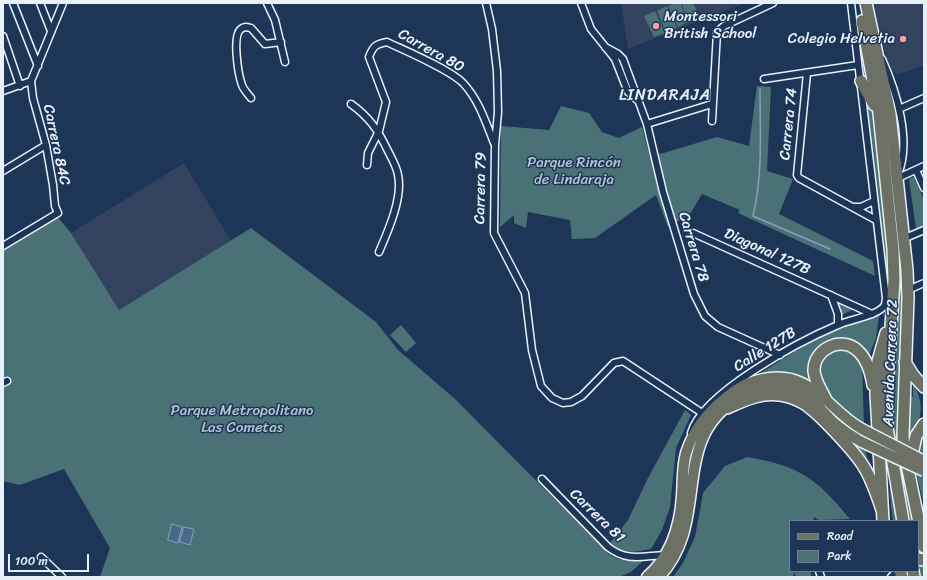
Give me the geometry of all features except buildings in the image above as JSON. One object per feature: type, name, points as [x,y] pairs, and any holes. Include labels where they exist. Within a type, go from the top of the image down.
[{"type":"highway","name":"Avenida Carrera 72","points":[[859,3],[878,113],[893,249],[894,280],[887,390],[887,428],[903,520]]},
{"type":"highway","name":"Avenida Carrera 72","points":[[866,3],[890,114],[903,239],[908,290],[903,436],[908,475],[918,520]]},
{"type":"highway","points":[[861,81],[878,113]]},
{"type":"highway","name":"Avenida Carrera 72","points":[[883,520],[876,394],[879,356],[892,318]]},
{"type":"highway","points":[[826,400],[816,380],[814,371],[819,354],[834,344],[847,345],[859,352],[869,369],[876,394]]},
{"type":"highway","points":[[905,360],[913,375],[924,387]]},
{"type":"highway","points":[[727,408],[745,400],[769,394],[792,398],[802,402],[835,433],[864,466],[882,510]]},
{"type":"highway","points":[[908,475],[916,436],[924,424]]},
{"type":"highway","points":[[887,428],[886,496],[889,520]]},
{"type":"highway","points":[[914,498],[924,516]]},
{"type":"highway","name":"Avenida Carrera 72","points":[[919,522],[924,547]]},
{"type":"main road","points":[[647,577],[665,555],[678,522],[684,462],[688,447],[698,428],[712,409],[739,388],[756,380],[775,378],[791,379],[812,388],[846,420],[924,461]]},
{"type":"main road","points":[[659,577],[674,558],[685,532],[698,449],[706,430],[727,408],[741,397],[756,390],[773,387],[790,389],[801,393],[841,429],[862,442],[924,471]]},
{"type":"street","points":[[14,3],[38,66]]},
{"type":"street","points":[[40,3],[51,31]]},
{"type":"street","points":[[3,91],[31,81],[63,3]]},
{"type":"street","points":[[267,3],[275,20],[285,62]]},
{"type":"street","name":"Carrera 79","points":[[486,3],[492,29],[497,71],[498,118],[495,145],[494,233],[525,293],[532,350],[541,386],[552,398],[563,403],[577,400],[611,365],[617,361],[623,361],[702,413]]},
{"type":"street","name":"Carrera 78","points":[[581,3],[591,29],[605,46],[618,58],[639,101],[647,124],[667,207],[694,294],[701,310],[709,321],[780,355]]},
{"type":"street","points":[[712,121],[717,32],[720,29],[773,3]]},
{"type":"street","name":"Avenida Carrera 72","points":[[851,3],[886,298],[883,307]]},
{"type":"street","points":[[251,98],[242,86],[236,56],[238,34],[240,29],[245,27],[251,28],[265,44],[281,42]]},
{"type":"street","points":[[3,36],[20,86]]},
{"type":"street","name":"Carrera 80","points":[[367,165],[368,153],[379,131],[386,102],[369,57],[376,44],[387,42],[450,74],[463,83],[480,108],[495,145]]},
{"type":"street","name":"Avenida Carrera 72","points":[[875,43],[890,79],[899,109],[903,155],[902,165],[896,179]]},
{"type":"street","points":[[764,79],[858,66]]},
{"type":"street","name":"Carrera 74","points":[[807,73],[797,175],[799,178],[852,207]]},
{"type":"street","name":"Carrera 84C","points":[[3,246],[58,213],[52,190],[53,185],[46,144],[33,98],[31,81]]},
{"type":"street","points":[[899,109],[924,98]]},
{"type":"street","points":[[352,104],[366,115],[379,131],[398,174],[399,184],[395,210],[379,252]]},
{"type":"street","points":[[647,124],[712,104]]},
{"type":"street","points":[[3,170],[46,144]]},
{"type":"street","points":[[896,179],[924,166]]},
{"type":"street","points":[[916,170],[924,188]]},
{"type":"street","points":[[852,207],[861,207],[874,202]]},
{"type":"street","points":[[852,207],[876,220]]},
{"type":"street","points":[[903,239],[924,230]]},
{"type":"street","name":"Diagonal 127B","points":[[693,233],[872,314]]},
{"type":"street","points":[[908,290],[924,283]]},
{"type":"street","points":[[831,295],[838,314],[838,324]]},
{"type":"street","name":"Calle 127B","points":[[688,447],[692,428],[702,413],[735,384],[780,355],[838,324],[872,314],[883,307]]},
{"type":"street","name":"Carrera 81","points":[[542,479],[608,547],[618,555],[625,557],[665,555]]},
{"type":"street","points":[[41,557],[62,577]]},
{"type":"street","points":[[890,577],[895,573],[902,577]]},
{"type":"shaded area","name":"Montessori British School","points":[[621,3],[745,3],[628,49]]},
{"type":"shaded area","name":"Colegio Helvetia","points":[[872,3],[924,3],[924,65],[898,75],[893,71],[887,60]]},
{"type":"shaded area","points":[[184,163],[231,241],[119,310],[71,233]]},
{"type":"shaded area","points":[[172,524],[182,527],[178,543],[168,540]]},
{"type":"shaded area","points":[[184,527],[194,529],[190,545],[180,542]]},
{"type":"green space","points":[[675,3],[680,3],[688,22],[678,27],[668,6]]},
{"type":"green space","points":[[681,3],[693,3],[700,18],[689,22]]},
{"type":"green space","points":[[667,6],[677,28],[666,32],[657,11]]},
{"type":"green space","points":[[655,11],[665,33],[654,37],[644,16]]},
{"type":"green space","points":[[855,11],[873,93],[862,81]]},
{"type":"green space","name":"Parque Rincón de Lindaraja","points":[[757,86],[771,87],[767,171],[793,179],[779,214],[873,261],[875,276],[738,213],[740,210],[702,194],[690,214],[668,227],[656,195],[595,238],[572,239],[570,220],[528,212],[526,228],[514,223],[514,215],[500,227],[501,126],[549,130],[561,106],[589,113],[602,132],[619,138],[642,127],[650,157],[717,137],[749,146]]},
{"type":"green space","points":[[864,93],[875,113],[890,266],[889,309]]},
{"type":"green space","points":[[886,114],[904,279],[898,421],[915,520],[909,520],[897,464],[892,422],[891,401],[897,324]]},
{"type":"green space","points":[[914,177],[924,200],[924,226],[916,229],[909,179]]},
{"type":"green space","name":"Parque Metropolitano Las Cometas","points":[[55,214],[71,233],[119,310],[251,228],[376,322],[398,350],[455,399],[610,555],[623,560],[644,560],[631,572],[619,577],[100,577],[110,548],[64,469],[20,485],[3,481],[3,246]]},
{"type":"green space","points":[[838,303],[854,309],[842,315]]},
{"type":"green space","points":[[879,316],[876,338],[868,358],[862,350],[821,349],[815,386],[755,377],[814,340],[845,326]]},
{"type":"green space","points":[[401,325],[416,343],[406,352],[390,335]]},
{"type":"green space","points":[[835,347],[849,349],[862,362],[864,427],[830,398],[819,379],[818,363]]},
{"type":"green space","points":[[913,384],[920,400],[921,407],[919,423],[908,446],[907,395],[913,397]]},
{"type":"green space","points":[[685,410],[691,415],[676,448],[670,507],[662,530],[651,549],[629,552],[620,549],[610,543],[628,520],[648,478]]},
{"type":"green space","points":[[923,429],[924,457],[916,453]]},
{"type":"green space","points":[[844,438],[866,450],[868,467]]},
{"type":"green space","points":[[747,457],[781,465],[794,470],[806,476],[827,493],[850,519],[819,520],[814,517],[813,520],[789,520],[789,572],[794,572],[793,577],[673,577],[683,563],[695,537],[703,493],[725,466]]},
{"type":"green space","points":[[890,469],[901,520],[893,520],[890,496]]},
{"type":"green space","points":[[916,472],[924,476],[924,503],[923,501]]},
{"type":"green space","points":[[919,541],[924,566],[924,577],[919,577]]},
{"type":"green space","points":[[794,572],[810,572],[812,577],[796,577]]},
{"type":"waterway","points":[[760,89],[760,169],[753,216],[830,249]]},
{"type":"place","name":"Montessori British School","points":[[656,26]]},
{"type":"place","name":"Colegio Helvetia","points":[[903,39]]},
{"type":"district","name":"LINDARAJA","points":[[665,96]]}]
